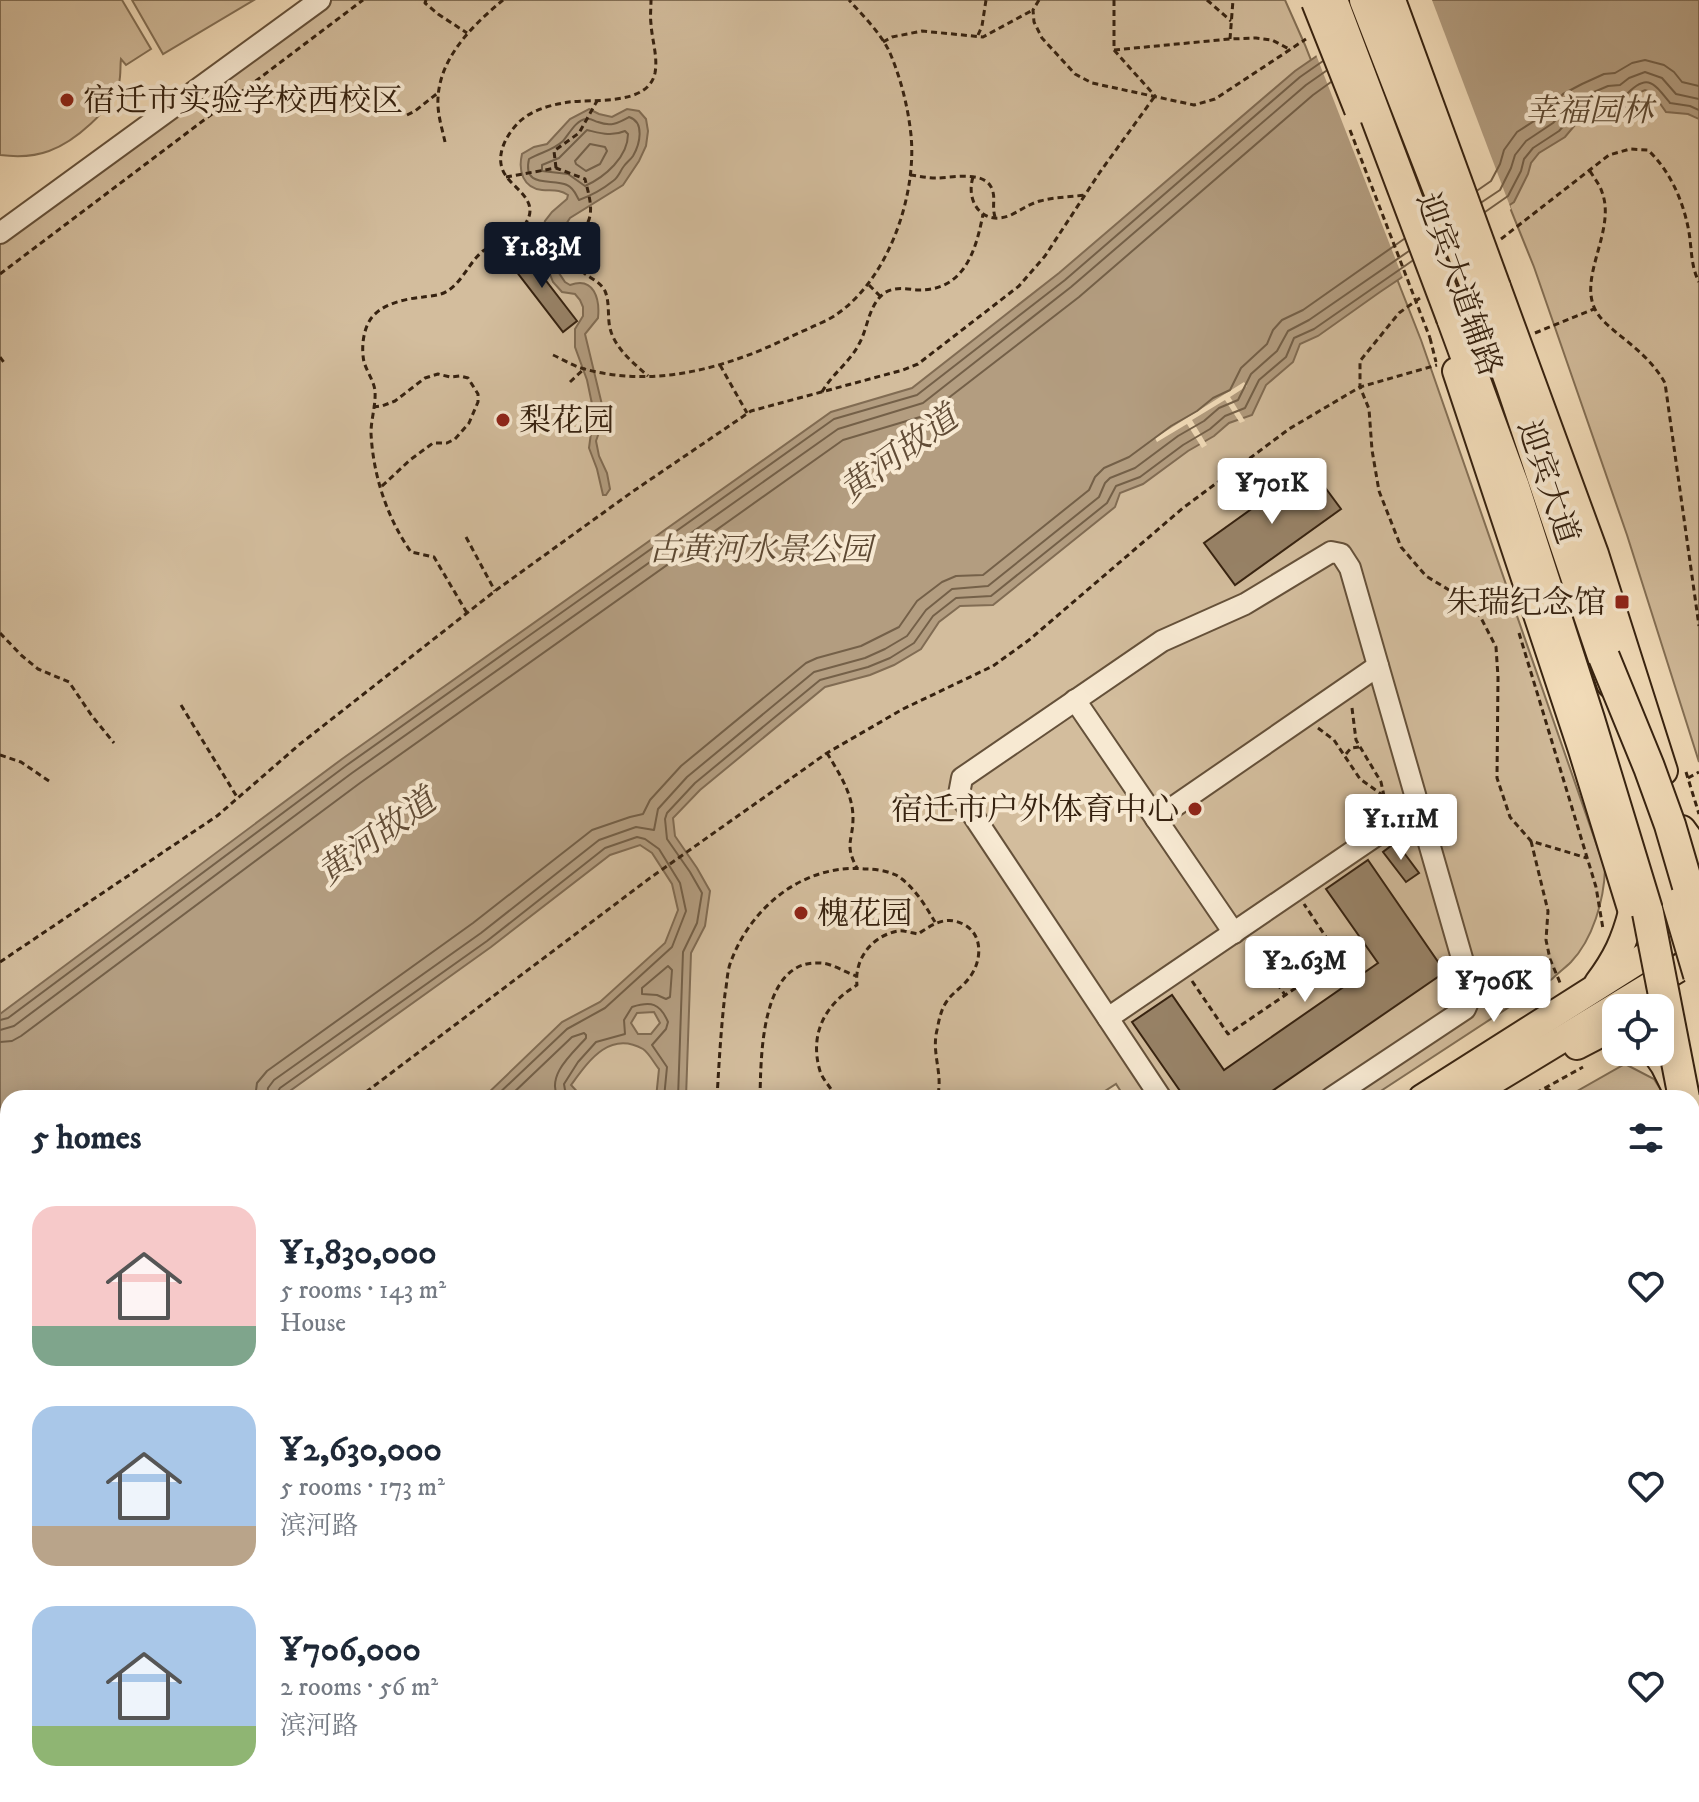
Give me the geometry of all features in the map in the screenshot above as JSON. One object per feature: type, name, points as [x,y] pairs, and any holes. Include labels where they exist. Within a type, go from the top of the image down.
[{"type":"highway","name":"迎宾大道","points":[[1365,0],[1512,386],[1604,657],[1699,975]]},
{"type":"highway","points":[[1381,0],[1420,138]]},
{"type":"highway","name":"迎宾大道","points":[[1320,1],[1514,487],[1589,719],[1683,1090]]},
{"type":"highway","points":[[1604,657],[1670,825],[1699,923]]},
{"type":"main road","name":"迎宾大道辅路","points":[[1392,0],[1595,554],[1699,885]]},
{"type":"main road","name":"迎宾大道辅路","points":[[1320,1],[1435,332],[1504,513],[1582,750],[1640,912],[1644,958],[1653,994]]},
{"type":"main road","points":[[1682,829],[1699,852]]},
{"type":"main road","points":[[1591,992],[1614,963],[1640,912]]},
{"type":"main road","points":[[1435,1090],[1699,923]]},
{"type":"main road","points":[[1657,994],[1699,956]]},
{"type":"main road","points":[[1480,1090],[1602,1025]]},
{"type":"main road","points":[[1493,1090],[1602,1033]]},
{"type":"main road","points":[[1674,1064],[1683,1090]]},
{"type":"main road","points":[[1665,1066],[1681,1090]]},
{"type":"street","points":[[0,233],[320,0]]},
{"type":"street","points":[[1156,1090],[959,794],[962,778],[1162,641],[1245,604],[1331,552],[1341,554],[1350,568],[1472,993],[1465,1009],[1343,1090]]},
{"type":"street","points":[[1156,819],[1378,666]]},
{"type":"street","points":[[1075,700],[1237,931]]},
{"type":"street","points":[[1108,1018],[1418,807]]},
{"type":"path","points":[[0,274],[363,0]]},
{"type":"path","points":[[426,0],[425,3],[438,14],[467,33]]},
{"type":"path","points":[[445,142],[439,114],[439,92],[448,63],[462,38],[503,0]]},
{"type":"path","points":[[467,613],[434,557],[411,552],[388,513],[374,458],[371,432],[375,389],[364,363],[363,338],[371,318],[385,307],[406,298],[440,294],[448,290],[482,252],[510,238],[526,224],[530,205],[501,167],[504,143],[524,118],[541,108],[572,102],[610,101],[637,93],[654,77],[656,66],[651,0]]},
{"type":"path","points":[[553,355],[585,368],[632,377],[685,374],[761,351],[836,315],[857,297],[879,268],[897,231],[910,175],[912,138],[904,92],[888,50],[849,0]]},
{"type":"path","points":[[977,36],[982,26],[986,0]]},
{"type":"path","points":[[883,42],[906,33],[922,31],[983,37],[1033,10],[1039,0]]},
{"type":"path","points":[[1114,0],[1114,50],[1155,96]]},
{"type":"path","points":[[1207,0],[1231,21]]},
{"type":"path","points":[[1230,39],[1233,0]]},
{"type":"path","points":[[1033,10],[1034,22],[1042,38],[1075,74],[1092,83],[1194,105],[1215,99],[1309,37]]},
{"type":"path","points":[[1114,50],[1266,38],[1291,50]]},
{"type":"path","points":[[407,115],[439,92]]},
{"type":"path","points":[[0,962],[217,816],[300,744],[495,591],[747,413],[918,364],[1019,286],[1045,256],[1155,96]]},
{"type":"path","points":[[556,168],[554,151],[579,133],[597,101]]},
{"type":"path","points":[[369,1090],[650,878],[827,753],[903,709],[993,666],[1017,649],[1183,508],[1289,429],[1360,387],[1437,365],[1435,332],[1349,126]]},
{"type":"path","points":[[506,177],[556,168],[585,179],[591,206],[589,220],[573,254],[575,264],[606,292],[609,327],[615,342],[648,376]]},
{"type":"path","points":[[1590,171],[1602,189],[1606,219],[1590,296],[1594,309],[1604,322],[1658,370],[1665,383],[1699,626]]},
{"type":"path","points":[[910,175],[973,177],[986,182],[993,193],[995,217]]},
{"type":"path","points":[[973,177],[970,194],[975,207],[983,214],[995,217],[1012,215],[1038,201],[1085,195]]},
{"type":"path","points":[[821,392],[861,341],[880,296],[900,289],[927,290],[950,282],[964,269],[978,241],[983,214]]},
{"type":"path","points":[[867,284],[880,296]]},
{"type":"path","points":[[1530,335],[1594,309]]},
{"type":"path","points":[[0,357],[5,364]]},
{"type":"path","points":[[720,365],[747,413]]},
{"type":"path","points":[[570,382],[585,368]]},
{"type":"path","points":[[373,407],[395,401],[425,378],[438,374],[468,378],[478,394],[469,423],[455,439],[447,443],[433,443],[381,487]]},
{"type":"path","points":[[466,537],[495,591]]},
{"type":"path","points":[[1517,627],[1596,887],[1601,921],[1614,963]]},
{"type":"path","points":[[0,633],[38,669],[69,682],[114,743]]},
{"type":"path","points":[[1349,686],[1356,740],[1381,782],[1384,796]]},
{"type":"path","points":[[181,705],[238,798]]},
{"type":"path","points":[[1303,718],[1334,740],[1360,779],[1384,796],[1401,819]]},
{"type":"path","points":[[1345,755],[1351,748],[1359,747]]},
{"type":"path","points":[[827,753],[843,779],[851,801],[853,820],[849,853],[857,868]]},
{"type":"path","points":[[0,755],[21,762],[49,781]]},
{"type":"path","points":[[1688,778],[1699,772]]},
{"type":"path","points":[[1531,841],[1548,911],[1546,940],[1550,959],[1563,990]]},
{"type":"path","points":[[717,1090],[721,1022],[729,966],[743,934],[776,897],[793,885],[817,875],[849,867],[875,869],[896,875],[918,895],[935,922]]},
{"type":"path","points":[[1183,968],[1228,1034],[1285,996],[1340,958],[1295,891]]},
{"type":"path","points":[[833,1090],[823,1080],[819,1069],[816,1049],[820,1023],[842,994],[857,985],[860,958],[883,937],[900,931],[918,934],[935,922],[950,920],[961,922],[972,930],[978,942],[978,958],[971,976],[948,1000],[941,1013],[934,1040],[940,1090]]},
{"type":"path","points":[[1237,931],[1285,996]]},
{"type":"path","points":[[760,1090],[761,1057],[771,999],[780,981],[793,970],[822,963],[856,976]]},
{"type":"path","points":[[1541,1090],[1593,1062]]},
{"type":"path","points":[[1545,1088],[1549,1090]]},
{"type":"green space","name":"宿迁市实验学校西校区","points":[[0,0],[122,0],[151,49],[126,65],[121,59],[119,83],[109,104],[91,124],[70,140],[43,153],[0,155]]},
{"type":"green space","points":[[132,0],[254,0],[163,54]]},
{"type":"green space","name":"古黄河水景公园","points":[[324,0],[1285,0],[1421,340],[1605,869],[1596,918],[1579,953],[1552,979],[1382,1090],[1120,1090],[1116,1084],[1107,1090],[0,1090],[0,243]]},
{"type":"green space","name":"幸福园林","points":[[1426,0],[1699,0],[1699,762],[1627,535],[1534,267]]},
{"type":"green space","points":[[1621,1066],[1629,1066],[1654,1079],[1661,1090],[1579,1090]]},
{"type":"water","name":"黄河故道","points":[[1398,0],[1699,0],[1699,119],[1688,114],[1666,112],[1652,92],[1645,90],[1636,94],[1626,107],[1613,103],[1580,119],[1565,137],[1539,153],[1531,163],[1514,202],[1318,336],[1300,344],[1293,362],[1266,385],[1252,415],[1229,423],[1143,484],[1120,493],[1115,507],[993,605],[960,606],[939,622],[921,649],[870,675],[825,687],[700,790],[673,818],[675,836],[710,891],[705,926],[691,953],[686,1090],[657,1090],[659,1069],[649,1056],[643,1049],[620,1043],[592,1058],[571,1085],[576,1090],[491,1090],[562,1022],[600,1002],[665,943],[678,910],[672,884],[652,853],[640,845],[610,855],[491,947],[291,1090],[0,1090],[0,1014],[342,759],[831,412],[912,388],[1059,273],[1295,71]],"holes":[[[654,1012],[660,1023],[651,1034],[638,1034],[631,1023],[637,1013]]]},
{"type":"water","points":[[589,109],[612,117],[627,109],[639,111],[646,119],[648,131],[646,146],[623,185],[570,218],[563,229],[556,264],[565,282],[590,286],[598,304],[598,318],[585,334],[604,413],[596,441],[610,489],[606,495],[603,495],[589,448],[592,404],[575,347],[575,329],[583,316],[583,307],[575,294],[562,292],[553,282],[542,254],[540,239],[545,221],[568,195],[530,186],[523,178],[521,167],[522,154],[547,144],[570,119]]},
{"type":"pier","points":[[1391,0],[1432,0],[1511,209],[1404,281],[1315,52]]},
{"type":"pier","points":[[1244,382],[1247,386],[1230,397],[1245,421],[1240,423],[1225,400],[1192,420],[1207,445],[1202,448],[1187,424],[1157,442],[1155,438]]},
{"type":"building","points":[[520,247],[577,321],[563,332],[506,258]]},
{"type":"building","points":[[1310,467],[1341,509],[1235,585],[1204,543]]},
{"type":"building","points":[[1396,842],[1419,873],[1406,882],[1383,852]]},
{"type":"building","points":[[1368,860],[1445,972],[1274,1090],[1179,1090],[1132,1022],[1172,995],[1224,1070],[1378,963],[1326,889]]},
{"type":"place","name":"宿迁市实验学校西校区","points":[[67,100]]},
{"type":"place","name":"梨花园","points":[[503,420]]},
{"type":"place","name":"朱瑞纪念馆","points":[[1622,602]]},
{"type":"place","name":"宿迁市户外体育中心","points":[[1195,809]]},
{"type":"place","name":"槐花园","points":[[801,913]]}]
